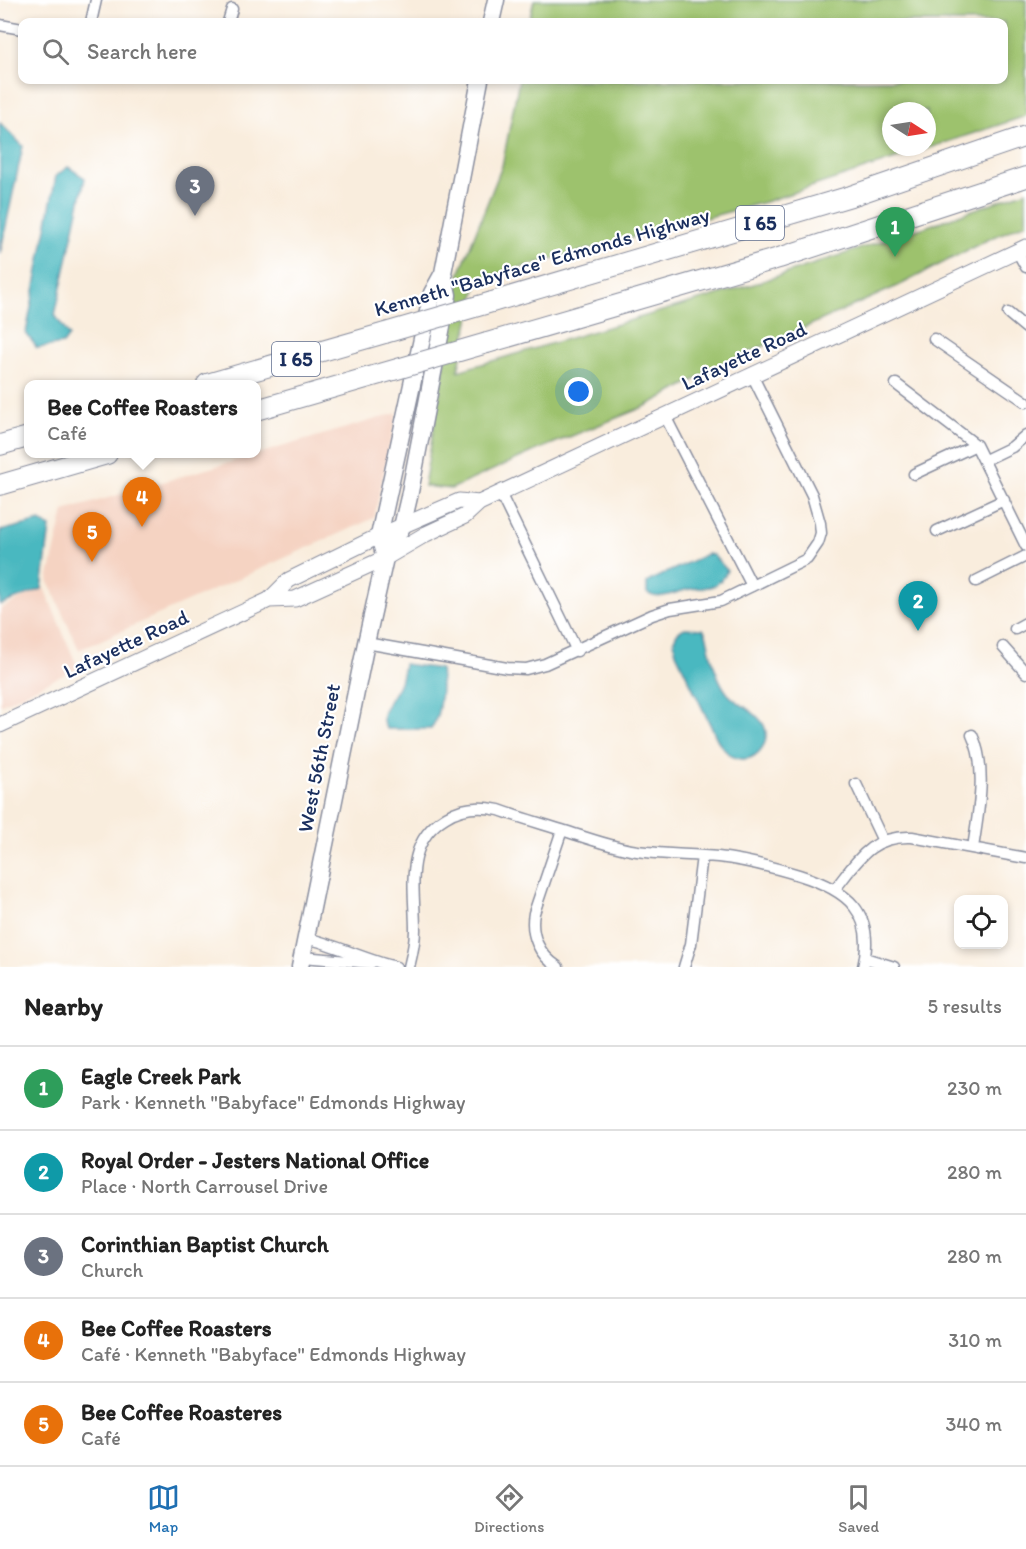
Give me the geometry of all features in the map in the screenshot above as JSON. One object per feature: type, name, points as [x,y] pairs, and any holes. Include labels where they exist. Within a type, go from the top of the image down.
[{"type":"highway","name":"Kenneth \"Babyface\" Edmonds Highway","points":[[221,380],[851,196],[1026,136]]},
{"type":"highway","name":"I 65","points":[[261,409],[779,258],[1026,177]]},
{"type":"highway","points":[[0,445],[24,437]]},
{"type":"highway","points":[[0,485],[90,458]]},
{"type":"main road","points":[[492,18],[496,0]]},
{"type":"main road","name":"West 56th Street","points":[[385,558],[379,536],[432,294],[443,273],[479,84]]},
{"type":"main road","name":"Lafayette Road","points":[[269,600],[295,599],[385,558],[426,534],[465,516],[479,503],[1021,249]]},
{"type":"main road","name":"West 56th Street","points":[[302,962],[385,558],[402,527],[448,296],[443,273]]},
{"type":"main road","name":"Lafayette Road","points":[[0,725],[269,600],[289,580],[379,536],[459,501],[479,503]]},
{"type":"street","points":[[92,18],[96,0]]},
{"type":"street","points":[[229,18],[232,9]]},
{"type":"street","points":[[0,25],[18,28]]},
{"type":"street","points":[[1021,249],[1026,267]]},
{"type":"street","points":[[1008,313],[1026,328]]},
{"type":"street","points":[[934,339],[1026,402]]},
{"type":"street","points":[[366,643],[512,669],[540,666],[652,615],[670,609],[721,601],[807,560],[818,543],[820,533],[820,523],[812,495],[752,375]]},
{"type":"street","points":[[896,384],[976,445],[1026,546]]},
{"type":"street","points":[[665,416],[752,586]]},
{"type":"street","points":[[985,460],[1012,447],[1026,435]]},
{"type":"street","points":[[914,474],[976,445]]},
{"type":"street","points":[[500,493],[577,651]]},
{"type":"street","points":[[937,531],[1004,500]]},
{"type":"street","points":[[976,581],[1026,556]]},
{"type":"street","points":[[1015,629],[1026,623]]},
{"type":"street","points":[[1003,647],[1026,673]]},
{"type":"street","points":[[972,735],[977,746],[980,785],[973,848]]},
{"type":"street","points":[[856,784],[883,841]]},
{"type":"street","points":[[409,967],[415,933],[413,866],[418,848],[428,831],[450,814],[459,810],[482,807],[500,810],[630,850],[702,856],[766,866],[821,882],[835,889],[850,901],[862,921],[866,940],[864,963],[894,967]]},
{"type":"street","points":[[558,967],[540,949],[534,936],[533,922],[562,830]]},
{"type":"street","points":[[835,889],[865,851],[883,841],[897,837],[912,837],[1026,858]]},
{"type":"street","points":[[684,967],[691,944],[702,856]]},
{"type":"street","points":[[306,939],[324,942],[396,967]]},
{"type":"street","points":[[302,962],[382,964]]},
{"type":"shaded area","points":[[397,413],[374,518],[79,650],[48,580],[64,511],[244,458],[261,458],[261,453]]},
{"type":"shaded area","points":[[44,588],[78,668],[0,705],[0,609]]},
{"type":"green space","points":[[534,0],[1026,0],[1026,116],[936,146],[936,102],[882,102],[882,156],[905,156],[765,202],[478,279],[458,371],[754,284],[1026,191],[1026,223],[985,241],[902,284],[730,361],[646,406],[537,450],[451,489],[424,486],[460,272],[502,166],[518,84],[1008,84],[1008,18],[530,18]]},
{"type":"water","points":[[0,123],[23,146],[0,254]]},
{"type":"water","points":[[68,167],[85,178],[55,315],[69,336],[63,344],[37,348],[26,333],[56,176]]},
{"type":"water","points":[[40,521],[50,527],[42,589],[0,605],[0,531]]},
{"type":"water","points":[[707,554],[713,555],[727,570],[715,585],[662,596],[647,593],[647,583],[653,579]]},
{"type":"water","points":[[685,628],[703,629],[719,679],[725,690],[759,718],[765,728],[763,747],[749,758],[736,758],[728,754],[719,743],[676,653],[675,638],[678,632]]},
{"type":"water","points":[[404,664],[440,669],[440,700],[437,716],[431,729],[387,729],[384,723],[384,711],[400,682]]},
{"type":"place","name":"Corinthian Baptist Church","points":[[195,216]]},
{"type":"place","name":"Eagle Creek Park","points":[[895,257]]},
{"type":"place","name":"Bee Coffee Roasters","points":[[142,527]]},
{"type":"place","name":"Bee Coffee Roasteres","points":[[92,562]]},
{"type":"place","name":"Royal Order - Jesters National Office","points":[[918,631]]}]
